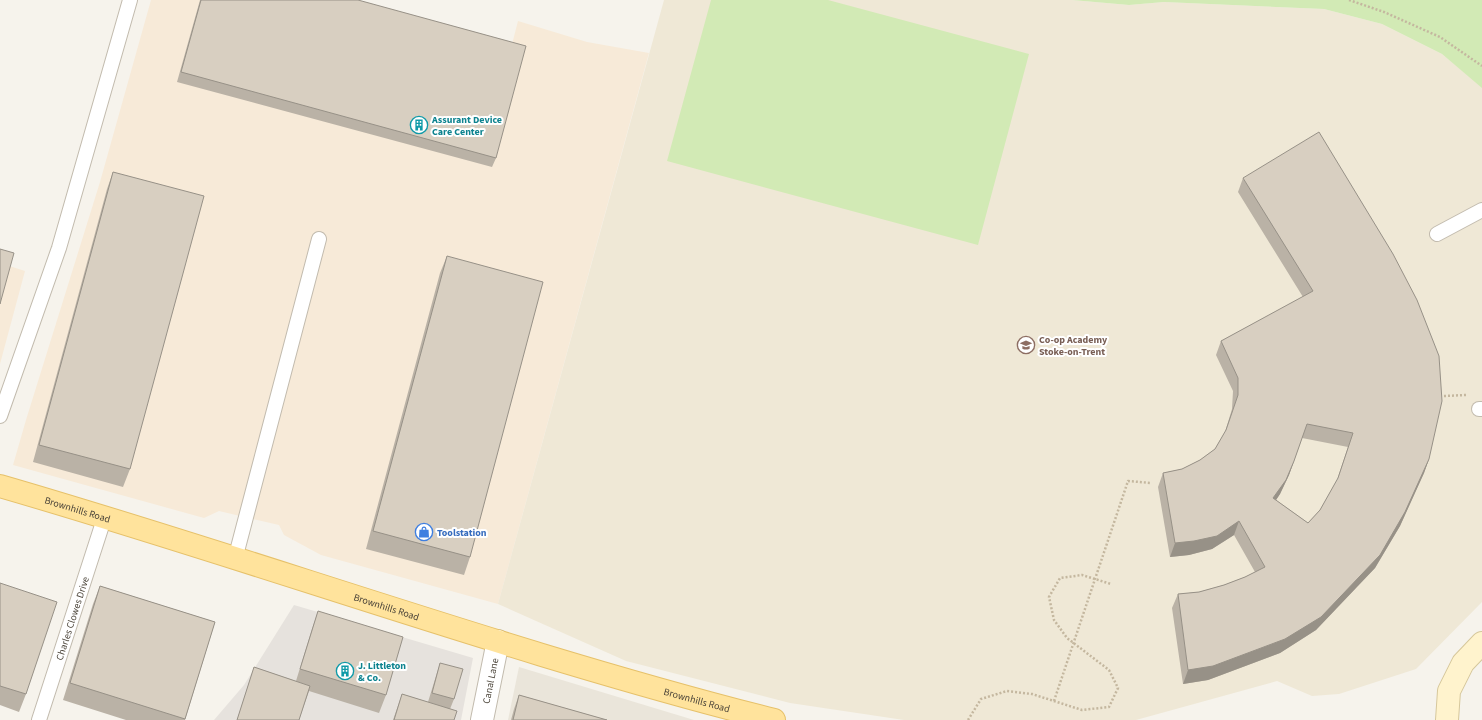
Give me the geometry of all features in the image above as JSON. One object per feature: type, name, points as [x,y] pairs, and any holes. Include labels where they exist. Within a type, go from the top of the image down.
[{"type":"main road","name":"Brownhills Road","points":[[0,486],[105,516],[235,559],[498,641],[692,699],[774,720]]},
{"type":"street","name":"Canal Lane","points":[[482,720],[498,641]]},
{"type":"street","points":[[1447,720],[1449,691],[1463,663],[1482,643]]},
{"type":"lane","points":[[0,416],[59,248],[130,0]]},
{"type":"lane","points":[[1437,234],[1482,210]]},
{"type":"lane","points":[[235,559],[319,239]]},
{"type":"lane","name":"Charles Clowes Drive","points":[[39,720],[105,516]]},
{"type":"path","points":[[1350,0],[1384,12],[1440,37],[1482,66]]},
{"type":"path","points":[[1444,396],[1473,394]]},
{"type":"path","points":[[1054,701],[1128,481],[1151,483]]},
{"type":"path","points":[[968,720],[981,699],[1007,691],[1032,694],[1082,710],[1109,707],[1118,688],[1110,670],[1067,638],[1054,620],[1049,597],[1060,578],[1082,575],[1111,584]]},
{"type":"shaded area","points":[[151,0],[319,0],[510,52],[518,21],[587,42],[649,53],[498,604],[321,555],[284,535],[279,525],[219,511],[204,518],[13,465],[100,182]]},
{"type":"shaded area","name":"Co-op Academy Stoke-on-Trent","points":[[664,0],[1072,0],[1129,5],[1164,2],[1324,9],[1382,24],[1442,54],[1482,87],[1482,602],[1416,669],[1339,694],[1312,696],[1277,681],[1136,720],[904,720],[790,703],[626,661],[498,604]]},
{"type":"shaded area","points":[[0,263],[25,271],[0,364]]},
{"type":"shaded area","points":[[294,605],[473,658],[461,720],[214,720],[244,685]]},
{"type":"shaded area","points":[[519,667],[694,720],[508,720]]},
{"type":"green space","points":[[711,0],[828,0],[1029,54],[978,245],[667,161]]},
{"type":"green space","points":[[1072,0],[1482,0],[1482,88],[1442,54],[1382,24],[1324,9],[1164,2],[1129,5]]},
{"type":"building","name":"Assurant Device Care Center","points":[[201,0],[358,0],[526,46],[496,158],[181,72]]},
{"type":"building","points":[[1319,132],[1393,254],[1417,300],[1439,356],[1442,401],[1429,459],[1405,512],[1380,555],[1321,617],[1285,639],[1213,666],[1188,670],[1178,594],[1199,592],[1224,585],[1265,567],[1239,521],[1217,536],[1175,543],[1163,473],[1182,469],[1200,460],[1215,449],[1226,430],[1238,395],[1238,378],[1221,341],[1313,291],[1243,178]],"holes":[[[1307,424],[1353,433],[1338,478],[1320,510],[1308,523],[1273,498],[1286,480]]]},
{"type":"building","points":[[113,172],[204,196],[130,469],[39,445]]},
{"type":"building","points":[[0,249],[14,253],[0,304]]},
{"type":"building","points":[[447,256],[543,282],[470,557],[373,531]]},
{"type":"building","points":[[0,583],[57,602],[26,694],[0,686]]},
{"type":"building","points":[[100,586],[215,622],[185,719],[70,683]]},
{"type":"building","name":"J. Littleton & Co.","points":[[318,611],[403,637],[386,695],[300,669]]},
{"type":"building","points":[[440,663],[463,669],[454,699],[432,693]]},
{"type":"building","points":[[254,667],[310,686],[299,720],[237,720]]},
{"type":"building","points":[[402,694],[457,711],[454,720],[394,720]]},
{"type":"building","points":[[519,695],[607,720],[513,720]]},
{"type":"place","name":"Assurant Device Care Center","points":[[419,125]]},
{"type":"place","name":"Co-op Academy Stoke-on-Trent","points":[[1026,345]]},
{"type":"place","name":"Toolstation","points":[[424,532]]},
{"type":"place","name":"J. Littleton & Co.","points":[[345,671]]}]
